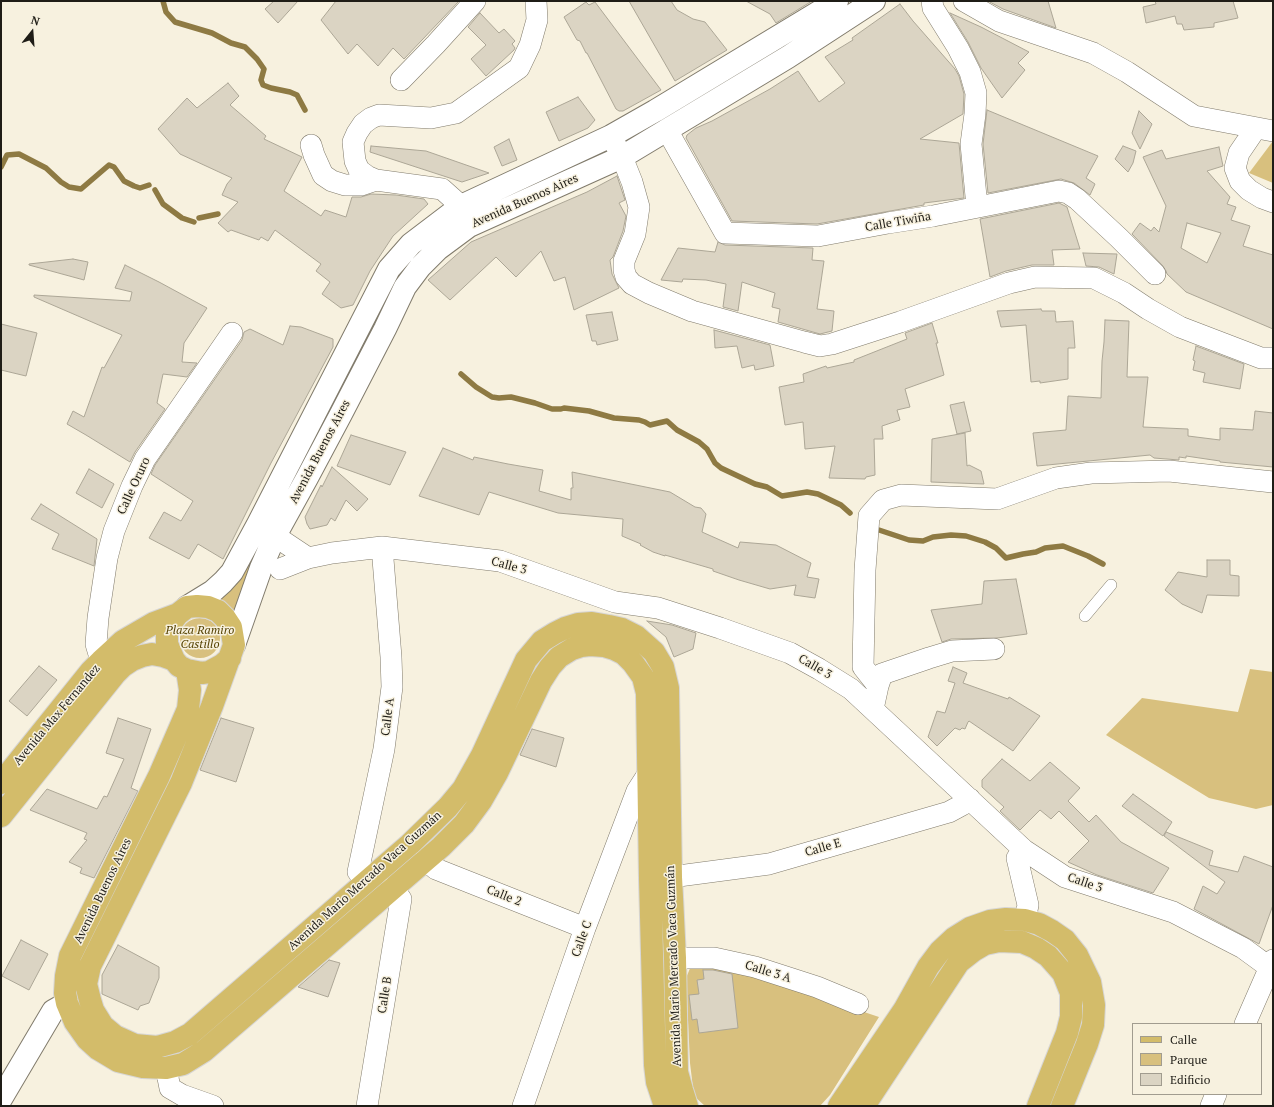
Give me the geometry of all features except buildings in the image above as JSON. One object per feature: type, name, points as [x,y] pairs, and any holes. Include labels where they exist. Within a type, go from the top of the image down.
[{"type":"main road","name":"Avenida Buenos Aires","points":[[90,1000],[86,984],[90,966],[181,783],[212,706],[261,568],[266,530],[389,269],[411,244],[461,206],[611,136],[837,1]]},
{"type":"main road","name":"Avenida Buenos Aires","points":[[183,611],[213,591],[223,582],[266,530],[341,414],[405,287],[420,267],[438,249],[469,226],[622,157],[788,57],[874,1]]},
{"type":"main road","points":[[197,606],[208,607],[218,611],[231,627],[232,651],[222,665],[209,672],[202,673],[180,665],[167,644],[167,633],[171,623],[183,611],[197,606]]},
{"type":"main road","name":"Avenida Max Fernandez","points":[[1,783],[91,671],[101,661],[123,641],[154,623],[183,611]]},
{"type":"main road","name":"Avenida Mario Mercado Vaca Guzmán","points":[[90,1000],[93,1010],[103,1026],[114,1036],[135,1045],[157,1047],[175,1042],[190,1034],[410,844],[448,807],[463,789],[482,755],[526,660],[542,641],[555,633],[578,624],[592,623],[609,626],[622,629],[636,636],[654,652],[663,667],[668,688],[670,774],[660,878],[655,1065],[657,1082],[665,1106]]},
{"type":"main road","points":[[604,646],[609,626]]},
{"type":"main road","name":"Avenida Mario Mercado Vaca Guzmán","points":[[67,1003],[75,1022],[87,1039],[98,1049],[118,1061],[142,1067],[166,1068],[183,1064],[204,1052],[441,847],[464,824],[481,801],[497,774],[541,681],[550,666],[560,657],[581,646],[604,646],[614,649],[629,659],[637,667],[643,677],[647,693],[648,774],[660,878],[675,958],[678,1072],[687,1106]]},
{"type":"main road","name":"Avenida Max Fernandez","points":[[1,816],[123,666],[132,660],[152,654],[163,656],[180,665]]},
{"type":"main road","name":"Avenida Buenos Aires","points":[[67,1003],[65,993],[66,976],[70,956],[159,776],[188,708],[190,690],[180,665]]},
{"type":"main road","points":[[648,774],[670,774]]},
{"type":"main road","points":[[410,844],[425,860]]},
{"type":"main road","points":[[839,1106],[904,1010],[928,967],[940,951],[954,938],[970,928],[990,921],[1006,919],[1025,920],[1039,924],[1065,940],[1077,955],[1090,982],[1094,1004],[1093,1025],[1062,1106]]},
{"type":"main road","points":[[1022,942],[1025,920]]},
{"type":"main road","points":[[864,1106],[959,962],[972,951],[985,944],[999,941],[1022,942],[1036,948],[1048,956],[1067,980],[1072,1001],[1071,1017],[1067,1033],[1038,1106]]},
{"type":"main road","points":[[1,1099],[52,1011],[67,1003],[90,1000]]},
{"type":"street","points":[[401,80],[475,1]]},
{"type":"street","points":[[461,206],[442,189],[376,180],[363,173],[359,170],[355,161],[353,142],[363,124],[371,118],[379,115],[431,118],[456,113],[519,68],[530,45],[536,20],[536,1]]},
{"type":"street","points":[[932,1],[933,8],[958,48],[970,72],[976,93],[976,114],[971,144],[977,207]]},
{"type":"street","points":[[964,1],[999,21],[1093,53],[1127,72],[1194,116],[1264,130]]},
{"type":"street","name":"Calle Tiwiña","points":[[667,130],[725,233],[818,236],[933,216],[1059,191],[1068,193],[1091,211],[1155,274]]},
{"type":"street","points":[[1264,130],[1239,153],[1235,168],[1240,180],[1250,190],[1262,198],[1273,202]]},
{"type":"street","points":[[611,136],[622,157],[632,182],[639,206],[635,234],[624,261],[626,277],[632,284],[649,293],[692,311],[820,346],[832,344],[900,322],[1009,283],[1034,277],[1094,278],[1124,293],[1148,309],[1180,327],[1261,358],[1273,358]]},
{"type":"street","points":[[311,145],[323,175],[332,181],[345,185],[361,185],[376,180]]},
{"type":"street","name":"Calle Oruro","points":[[101,661],[96,644],[98,618],[107,558],[114,531],[126,499],[145,459],[232,332]]},
{"type":"street","points":[[878,686],[863,667],[864,570],[869,516],[883,500],[901,495],[997,499],[1056,478],[1090,473],[1170,471],[1273,482]]},
{"type":"street","points":[[266,530],[308,558]]},
{"type":"street","name":"Calle 3","points":[[280,569],[308,558],[332,553],[382,547],[500,561],[615,602],[658,608],[720,628],[790,654],[819,669],[851,689],[1024,850],[1065,877],[1173,912],[1243,948],[1272,966]]},
{"type":"street","name":"Calle A","points":[[367,881],[358,872],[384,749],[392,687],[382,547]]},
{"type":"street","points":[[609,626],[615,602]]},
{"type":"street","points":[[873,710],[882,674],[952,651],[994,649]]},
{"type":"street","name":"Calle C","points":[[523,1106],[585,928],[638,791],[648,774]]},
{"type":"street","name":"Calle E","points":[[660,878],[768,864],[949,812],[970,799]]},
{"type":"street","points":[[1024,850],[1017,858],[1028,905],[1025,920]]},
{"type":"street","name":"Calle 2","points":[[425,860],[436,868],[585,928]]},
{"type":"street","name":"Calle B","points":[[367,1106],[401,899],[392,888]]},
{"type":"street","name":"Calle 3 A","points":[[675,958],[714,958],[756,967],[858,1004]]},
{"type":"street","points":[[1246,1023],[1272,966]]},
{"type":"street","points":[[166,1068],[170,1088],[182,1095],[213,1106]]},
{"type":"street","points":[[1211,1106],[1216,1095]]},
{"type":"lane","points":[[1085,616],[1111,585]]},
{"type":"green space","points":[[1273,141],[1273,183],[1249,173]]},
{"type":"green space","points":[[259,542],[263,544],[235,613],[220,599],[228,593],[238,580]]},
{"type":"green space","name":"Plaza Ramiro Castillo","points":[[204,618],[211,621],[217,627],[220,638],[219,646],[211,655],[204,658],[196,658],[189,655],[181,646],[180,634],[183,627],[192,619]]},
{"type":"green space","points":[[1250,669],[1273,672],[1273,805],[1256,809],[1209,798],[1106,735],[1142,698],[1238,712]]},
{"type":"green space","points":[[700,965],[747,973],[879,1017],[830,1095],[820,1106],[705,1106],[694,1096],[690,1063],[686,978],[691,966]]},
{"type":"waterway","points":[[163,1],[166,12],[175,22],[212,33],[231,43],[245,47],[257,59],[264,69],[261,80],[263,85],[297,95],[305,110]]},
{"type":"waterway","points":[[1,167],[7,155],[19,154],[46,168],[61,182],[69,187],[81,189],[109,165],[114,167],[124,181],[140,188],[149,185]]},
{"type":"waterway","points":[[155,190],[163,204],[182,218],[194,222]]},
{"type":"waterway","points":[[199,218],[218,214]]},
{"type":"waterway","points":[[461,374],[476,387],[492,397],[511,397],[552,409],[564,408],[589,411],[614,418],[639,420],[650,425],[667,421],[677,430],[699,442],[707,449],[715,463],[721,468],[755,484],[767,487],[782,496],[807,492],[818,494],[841,505],[850,513]]},
{"type":"waterway","points":[[879,530],[909,540],[923,541],[933,537],[951,535],[966,536],[985,542],[996,548],[1006,558],[1036,552],[1045,548],[1063,546],[1103,564]]}]
